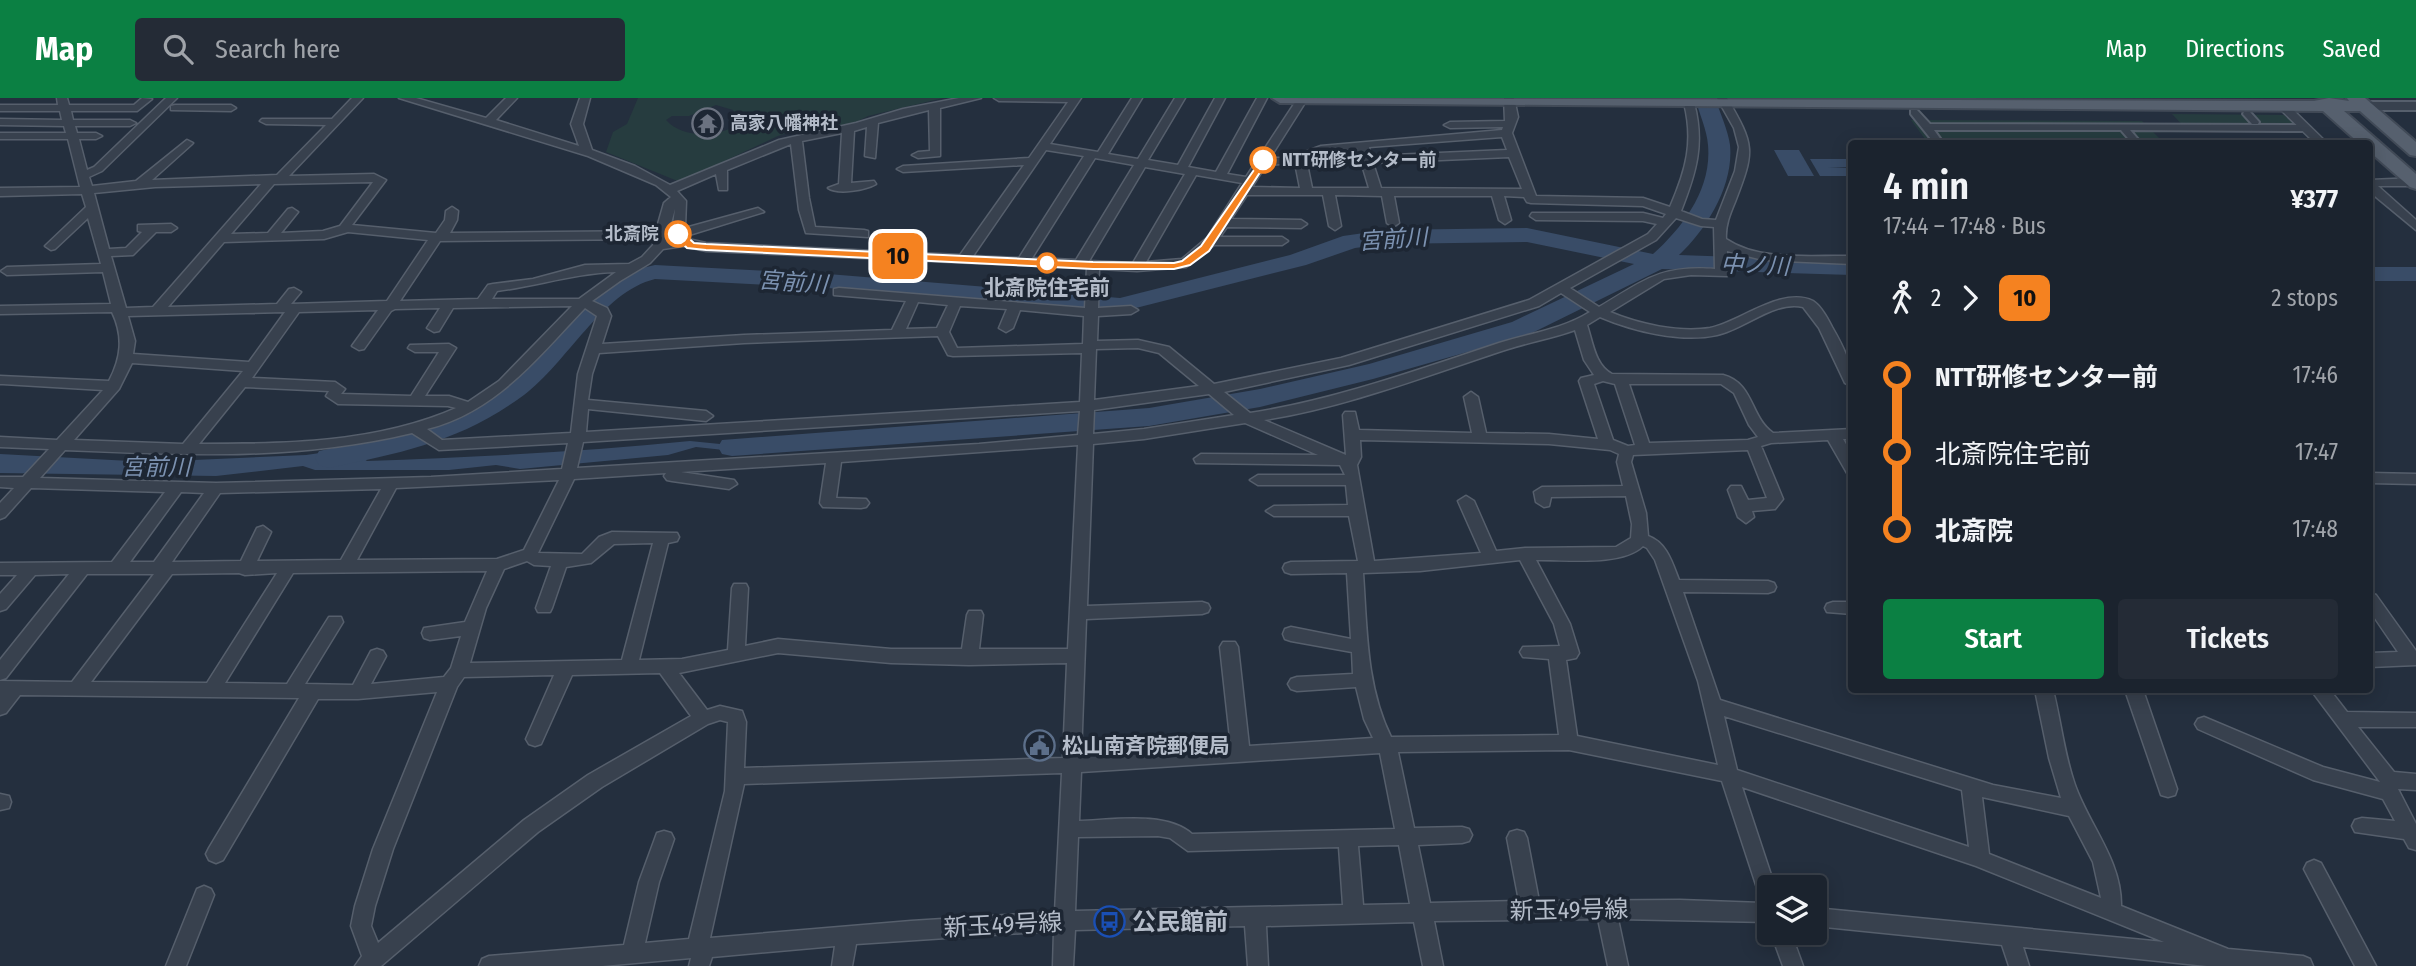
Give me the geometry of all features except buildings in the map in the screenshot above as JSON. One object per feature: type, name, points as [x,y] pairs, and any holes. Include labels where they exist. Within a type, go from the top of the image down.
[{"type":"main road","points":[[1280,98],[1691,103],[1721,101],[1882,107],[2282,105],[2359,102],[2416,151]]},
{"type":"main road","points":[[2323,102],[2367,140]]},
{"type":"main road","points":[[2373,145],[2416,182]]},
{"type":"street","points":[[83,176],[98,169],[180,104],[227,111],[240,98]]},
{"type":"street","points":[[156,312],[220,238],[358,98]]},
{"type":"street","points":[[404,98],[435,102],[461,115],[587,153],[651,178],[675,194],[681,238]]},
{"type":"street","points":[[488,123],[512,98]]},
{"type":"street","points":[[585,98],[577,124],[587,153]]},
{"type":"street","points":[[416,429],[470,408],[522,368],[584,303],[615,278],[632,269],[659,240],[675,194],[721,168],[796,139],[976,98]]},
{"type":"street","points":[[999,98],[1075,99]]},
{"type":"street","points":[[1023,262],[1136,98]]},
{"type":"street","points":[[1063,966],[1088,408],[1091,306],[1086,265],[1141,163],[1180,98]]},
{"type":"street","points":[[1137,267],[1187,171],[1220,98]]},
{"type":"street","points":[[1220,176],[1262,98]]},
{"type":"street","points":[[0,108],[64,103],[137,107],[147,99]]},
{"type":"street","points":[[964,259],[1075,99]]},
{"type":"street","points":[[681,238],[706,247],[1137,267],[1186,263],[1211,242],[1302,99]]},
{"type":"street","points":[[1509,100],[1512,117],[1506,129],[1537,220],[1643,217],[1715,224]]},
{"type":"street","points":[[0,482],[176,488],[391,484],[834,458],[1086,438],[1246,418],[1407,380],[1507,345],[1580,324],[1597,310],[1660,276],[1691,271],[1722,272],[1715,224],[1740,180],[1746,148],[1721,101]]},
{"type":"street","points":[[2359,102],[2416,106]]},
{"type":"street","points":[[0,513],[114,386],[126,358],[128,341],[64,103]]},
{"type":"street","points":[[5,438],[60,447],[186,450],[302,447],[395,425],[416,429],[435,443],[456,445],[1088,408],[1212,392],[1356,358],[1565,291],[1653,237],[1670,218],[1693,160],[1695,126],[1691,103]]},
{"type":"street","points":[[2282,105],[2302,128],[2318,140]]},
{"type":"street","points":[[918,155],[936,154],[934,106]]},
{"type":"street","points":[[2247,114],[2259,125]]},
{"type":"street","points":[[445,125],[461,115]]},
{"type":"street","points":[[1917,116],[1937,140]]},
{"type":"street","points":[[266,121],[335,122]]},
{"type":"street","points":[[0,122],[70,127],[96,136]]},
{"type":"street","points":[[871,156],[873,122]]},
{"type":"street","points":[[0,136],[130,123]]},
{"type":"street","points":[[1450,125],[1506,129]]},
{"type":"street","points":[[1928,127],[2259,125],[2302,128]]},
{"type":"street","points":[[2123,127],[2134,140]]},
{"type":"street","points":[[848,129],[840,188],[870,184]]},
{"type":"street","points":[[1262,162],[1300,159],[1321,149],[1506,129]]},
{"type":"street","points":[[796,139],[805,197],[803,214],[810,230],[864,234]]},
{"type":"street","points":[[140,184],[187,143]]},
{"type":"street","points":[[1362,144],[1393,223]]},
{"type":"street","points":[[1043,146],[1220,176],[1247,186],[1307,193],[1497,193],[1643,202],[1660,205],[1670,218]]},
{"type":"street","points":[[1368,160],[1514,153]]},
{"type":"street","points":[[1300,159],[1307,193]]},
{"type":"street","points":[[903,169],[1032,162]]},
{"type":"street","points":[[721,168],[723,187]]},
{"type":"street","points":[[0,192],[86,190],[140,184],[277,178],[379,178],[346,225],[347,229]]},
{"type":"street","points":[[2373,184],[2416,182]]},
{"type":"street","points":[[2373,187],[2416,226]]},
{"type":"street","points":[[1329,193],[1335,226]]},
{"type":"street","points":[[1497,193],[1505,220]]},
{"type":"street","points":[[52,241],[92,209]]},
{"type":"street","points":[[724,209],[726,223]]},
{"type":"street","points":[[359,346],[451,220],[452,211]]},
{"type":"street","points":[[271,237],[292,212]]},
{"type":"street","points":[[220,238],[324,235],[347,229],[439,237],[659,240],[681,238],[758,212]]},
{"type":"street","points":[[1223,223],[1301,224]]},
{"type":"street","points":[[103,253],[129,252],[146,228],[171,228]]},
{"type":"street","points":[[1211,242],[1282,241]]},
{"type":"street","points":[[1721,253],[1729,248],[1747,254],[1848,260]]},
{"type":"street","points":[[7,271],[107,268]]},
{"type":"street","points":[[482,303],[493,288],[534,283],[593,268],[632,269]]},
{"type":"street","points":[[1565,291],[1622,321],[1702,334],[1729,329],[1786,301],[1801,302],[1814,308],[1848,375]]},
{"type":"street","points":[[186,450],[253,367],[294,292]]},
{"type":"street","points":[[839,292],[1015,306],[1091,306],[1131,310]]},
{"type":"street","points":[[897,333],[914,298]]},
{"type":"street","points":[[942,332],[956,301]]},
{"type":"street","points":[[0,310],[156,312],[482,303],[584,303],[602,312],[604,316],[580,404],[578,438],[569,473],[530,554],[498,565],[0,569]]},
{"type":"street","points":[[417,400],[419,391],[449,348],[429,341],[449,304]]},
{"type":"street","points":[[1006,328],[1015,306]]},
{"type":"street","points":[[1580,324],[1595,370],[1602,377]]},
{"type":"street","points":[[594,349],[942,332]]},
{"type":"street","points":[[942,332],[953,352],[1138,344],[1158,347],[1246,418],[1349,468]]},
{"type":"street","points":[[126,358],[253,367]]},
{"type":"street","points":[[1607,444],[1587,381],[1602,377],[1621,380],[1731,381],[1741,392],[1759,430],[1769,438]]},
{"type":"street","points":[[3,380],[114,386]]},
{"type":"street","points":[[1621,380],[1643,448]]},
{"type":"street","points":[[240,382],[335,387],[338,389],[333,396],[338,399],[456,402],[470,408]]},
{"type":"street","points":[[1471,397],[1480,437]]},
{"type":"street","points":[[580,404],[706,416]]},
{"type":"street","points":[[1350,415],[1354,457],[1349,468],[1361,567],[1359,647],[1363,680],[1373,719],[1387,745],[1433,966]]},
{"type":"street","points":[[1352,435],[1480,437],[1607,444],[1627,452],[1643,448],[1752,445],[1769,438],[1848,434]]},
{"type":"street","points":[[1833,435],[1848,462]]},
{"type":"street","points":[[1736,490],[1744,512],[1770,505],[1775,499],[1752,445]]},
{"type":"street","points":[[1291,568],[1361,567],[1525,554],[1616,553],[1628,549],[1639,539],[1642,529],[1624,462],[1627,452]]},
{"type":"street","points":[[834,458],[828,503],[861,503]]},
{"type":"street","points":[[1201,459],[1349,468]]},
{"type":"street","points":[[1258,480],[1349,468]]},
{"type":"street","points":[[649,470],[729,484]]},
{"type":"street","points":[[2373,478],[2416,479]]},
{"type":"street","points":[[345,567],[391,484]]},
{"type":"street","points":[[116,569],[176,488]]},
{"type":"street","points":[[77,688],[162,569],[215,488]]},
{"type":"street","points":[[1544,502],[1542,492],[1632,491]]},
{"type":"street","points":[[1466,501],[1490,557]]},
{"type":"street","points":[[1274,510],[1356,510]]},
{"type":"street","points":[[245,569],[263,532]]},
{"type":"street","points":[[530,554],[534,559],[587,558],[603,541],[612,538],[667,537],[629,667]]},
{"type":"street","points":[[1639,539],[1657,548],[1673,586],[1713,705],[1730,775],[1762,875]]},
{"type":"street","points":[[1525,554],[1562,625],[1570,653],[1529,652]]},
{"type":"street","points":[[544,608],[561,559]]},
{"type":"street","points":[[498,565],[383,849],[361,926],[369,962],[531,826],[595,781],[703,718],[720,713],[736,716],[735,776],[700,954]]},
{"type":"street","points":[[212,690],[288,568]]},
{"type":"street","points":[[0,605],[31,569]]},
{"type":"street","points":[[0,673],[82,569]]},
{"type":"street","points":[[1673,586],[1768,587]]},
{"type":"street","points":[[736,654],[740,588]]},
{"type":"street","points":[[2373,603],[2414,658]]},
{"type":"street","points":[[1080,613],[1202,608]]},
{"type":"street","points":[[1833,608],[1848,608]]},
{"type":"street","points":[[969,658],[975,615]]},
{"type":"street","points":[[292,691],[335,622]]},
{"type":"street","points":[[430,633],[472,628]]},
{"type":"street","points":[[1291,634],[1359,647]]},
{"type":"street","points":[[0,708],[7,688],[358,692],[454,677],[566,668],[694,665],[766,646],[891,656],[1078,656]]},
{"type":"street","points":[[1229,646],[1241,754]]},
{"type":"street","points":[[1557,653],[1569,742]]},
{"type":"street","points":[[358,692],[377,656]]},
{"type":"street","points":[[2373,660],[2414,658]]},
{"type":"street","points":[[664,667],[703,718]]},
{"type":"street","points":[[535,739],[566,668]]},
{"type":"street","points":[[1297,684],[1363,680]]},
{"type":"street","points":[[216,854],[313,691]]},
{"type":"street","points":[[2046,693],[2064,782],[2107,878],[2113,902],[2111,913]]},
{"type":"street","points":[[2135,693],[2168,789]]},
{"type":"street","points":[[2322,693],[2389,787],[2413,836]]},
{"type":"street","points":[[1713,705],[1951,778],[1971,787],[2076,809]]},
{"type":"street","points":[[2342,719],[2416,720]]},
{"type":"street","points":[[2204,724],[2320,774],[2389,787],[2416,782]]},
{"type":"street","points":[[735,776],[957,771],[1387,745],[1569,742],[1730,775],[1980,859],[2227,958]]},
{"type":"street","points":[[1971,787],[1980,859]]},
{"type":"street","points":[[2362,826],[2413,836]]},
{"type":"street","points":[[1068,830],[1167,829],[1188,843],[1462,835]]},
{"type":"street","points":[[1517,838],[1531,910]]},
{"type":"street","points":[[632,954],[649,882],[664,839]]},
{"type":"street","points":[[1348,839],[1354,915]]},
{"type":"street","points":[[2314,869],[2365,966]]},
{"type":"street","points":[[176,966],[204,895]]},
{"type":"street","name":"新玉49号線","points":[[489,966],[598,961],[632,954],[700,954],[847,936],[1065,921],[1531,910],[1757,913]]},
{"type":"street","points":[[1606,910],[1618,966]]},
{"type":"street","points":[[1255,917],[1258,966]]},
{"type":"street","points":[[1827,918],[2008,937],[2191,961],[2227,958],[2303,966]]},
{"type":"street","points":[[842,966],[847,936]]},
{"type":"street","points":[[2008,937],[2019,966]]},
{"type":"street","points":[[1785,945],[1793,966]]},
{"type":"green space","points":[[638,98],[943,98],[868,116],[852,124],[802,128],[778,136],[680,182],[606,152],[613,132],[627,124]],"holes":[[[716,105],[733,110],[738,120],[737,125],[710,134],[681,130],[666,120],[672,116],[689,116]]]},
{"type":"green space","points":[[2172,114],[2284,115],[2295,125],[2253,127],[2243,123],[2249,130],[2187,130]]},
{"type":"green space","points":[[1911,120],[2142,121],[2161,140],[1926,140]]},
{"type":"water","points":[[1774,150],[1799,150],[1814,176],[1788,176]]},
{"type":"water","points":[[1810,159],[1848,159],[1848,167],[1828,168],[1848,168],[1848,176],[1820,176]]},
{"type":"water","name":"宮前川","points":[[690,441],[730,445],[771,441],[774,444],[724,450],[696,447],[668,455],[520,469],[496,465],[449,470],[315,470],[303,466],[216,476],[0,473],[0,454],[149,462],[306,455],[369,446],[363,458],[367,461],[528,454]]},
{"type":"waterway","name":"宮前川","points":[[1658,262],[1682,240],[1704,210],[1717,170],[1719,145],[1705,98]]},
{"type":"waterway","name":"宮前川","points":[[329,458],[406,442],[455,426],[516,388],[610,293],[630,278],[655,272],[828,281],[1120,305],[1298,260],[1351,241],[1385,237],[1527,235],[1658,262]]},
{"type":"waterway","name":"宮前川","points":[[732,447],[1149,417],[1260,398],[1373,371],[1521,328],[1658,262]]},
{"type":"waterway","name":"中ノ川","points":[[1658,262],[1848,268]]},
{"type":"waterway","name":"中ノ川","points":[[2373,274],[2416,274]]},
{"type":"bus line","name":"10","points":[[678,234],[683,242],[691,246],[706,247],[1093,266],[1174,266],[1197,257],[1205,249],[1263,160]]},
{"type":"place","name":"高家八幡神社","points":[[707,123]]},
{"type":"place","name":"NTT研修センター前","points":[[1263,160]]},
{"type":"place","name":"北斎院","points":[[678,234]]},
{"type":"place","name":"北斎院住宅前","points":[[1047,263]]},
{"type":"place","name":"松山南斉院郵便局","points":[[1039,746]]},
{"type":"place","name":"公民館前","points":[[1109,922]]}]
